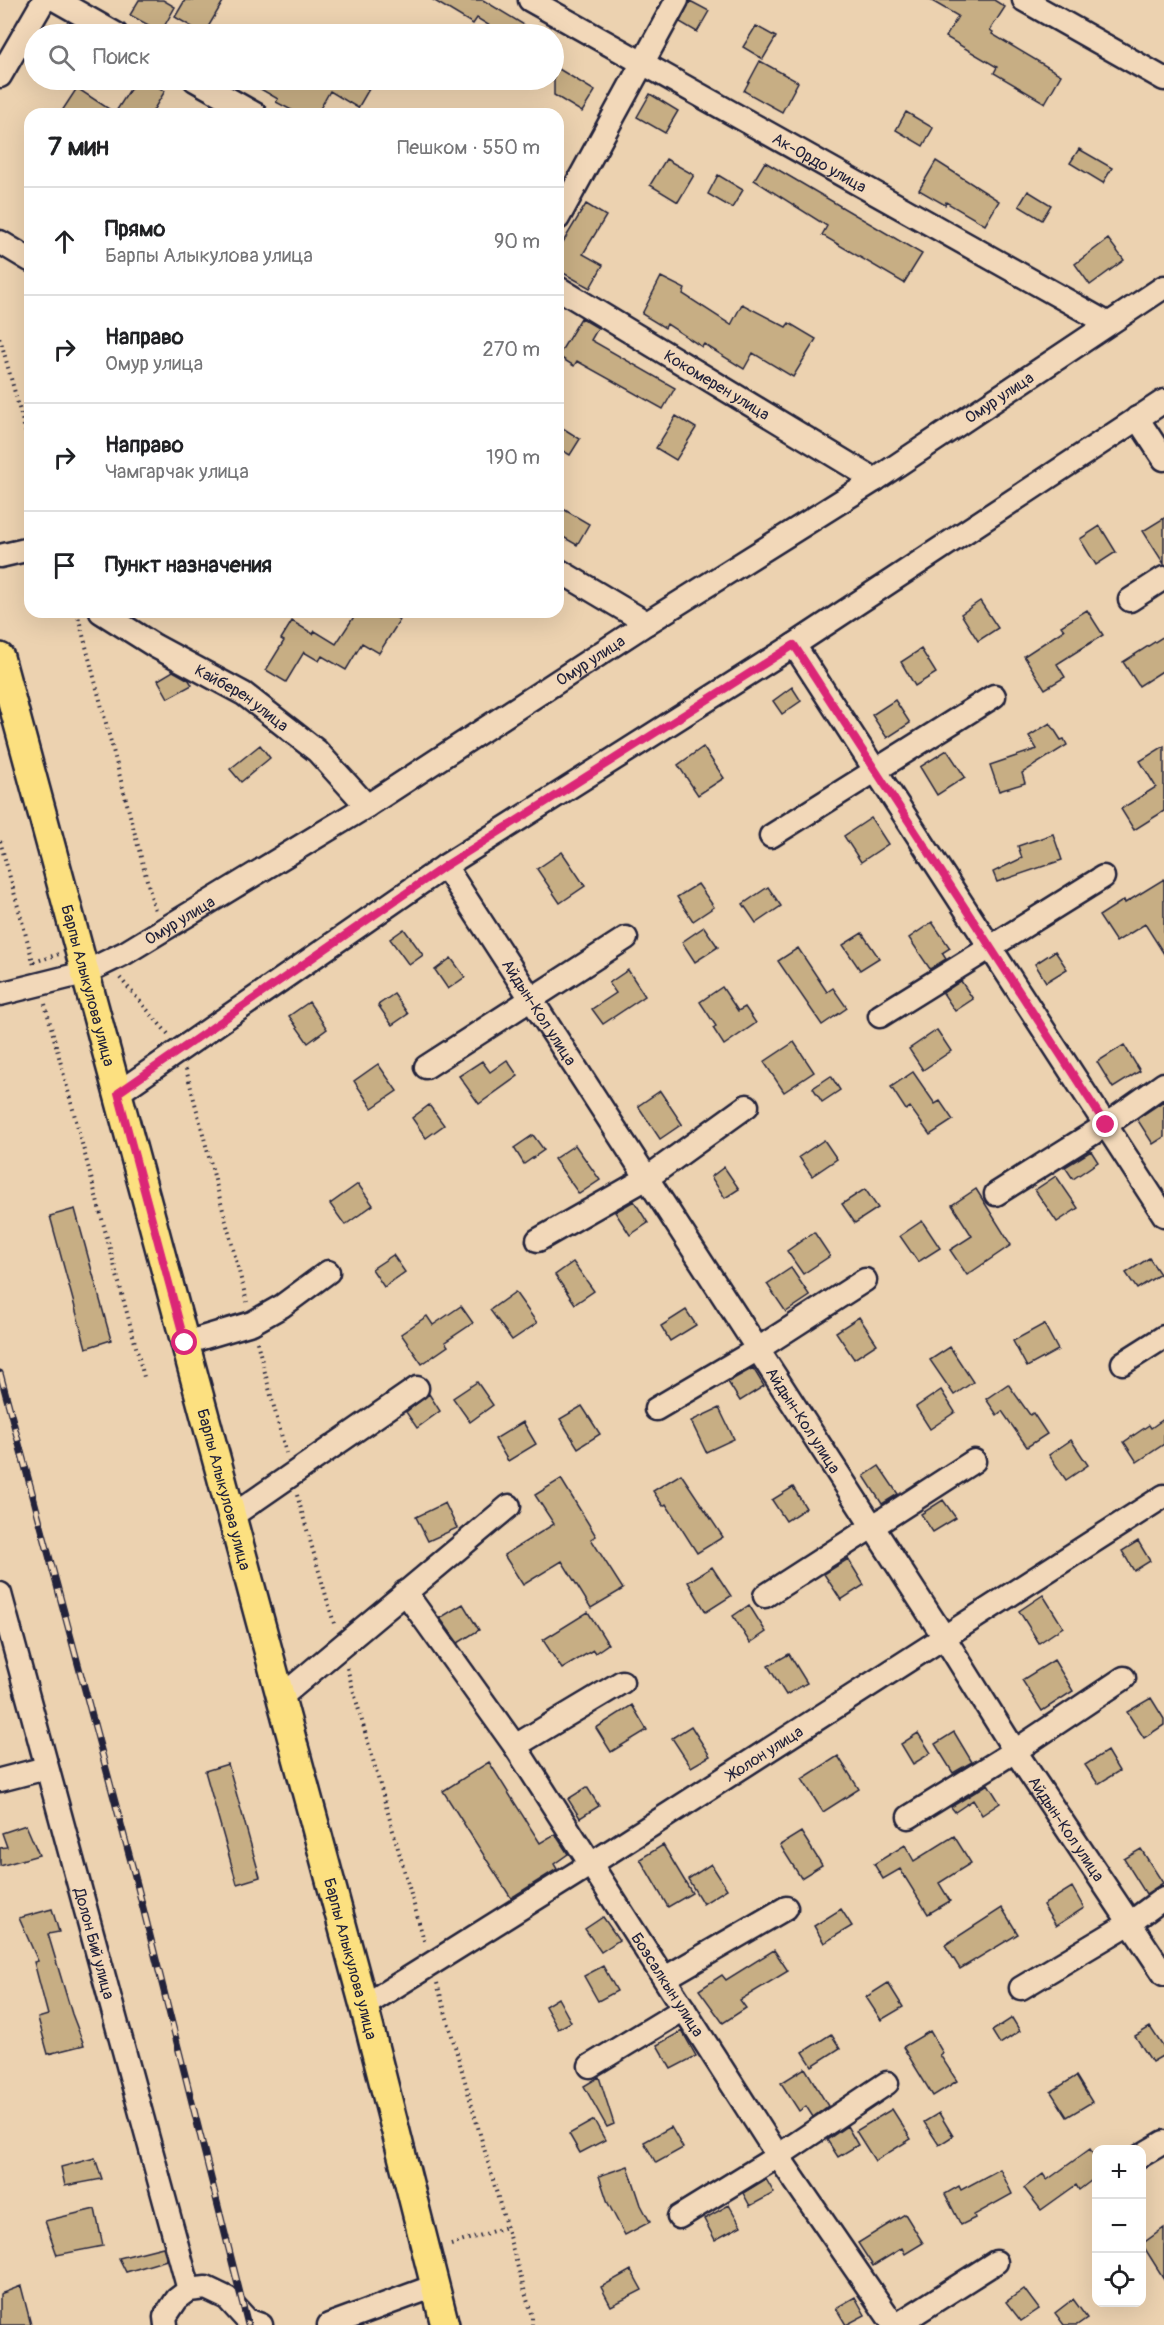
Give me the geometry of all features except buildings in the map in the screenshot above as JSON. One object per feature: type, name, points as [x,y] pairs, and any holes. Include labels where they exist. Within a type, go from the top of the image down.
[{"type":"main road","name":"Барпы Алыкулова улица","points":[[0,657],[364,2006],[445,2325]]},
{"type":"street","points":[[30,24],[44,0]]},
{"type":"street","points":[[56,0],[98,24]]},
{"type":"street","name":"Ак-Ордо улица","points":[[530,0],[1107,323]]},
{"type":"street","points":[[564,207],[677,0]]},
{"type":"street","points":[[1024,0],[1164,79]]},
{"type":"street","points":[[0,76],[24,35]]},
{"type":"street","points":[[213,90],[244,108]]},
{"type":"street","points":[[0,243],[24,257]]},
{"type":"street","name":"Омур улица","points":[[0,994],[84,973],[125,953],[367,806],[647,623],[875,480],[1164,287]]},
{"type":"street","name":"Кокомерен улица","points":[[564,292],[875,480]]},
{"type":"street","points":[[118,1093],[445,866],[794,645],[1164,401]]},
{"type":"street","points":[[1137,418],[1164,459]]},
{"type":"street","points":[[0,556],[24,550]]},
{"type":"street","points":[[564,574],[647,623]]},
{"type":"street","points":[[1130,600],[1164,578]]},
{"type":"street","name":"Кайберен улица","points":[[111,618],[155,646],[244,694],[317,751],[367,806]]},
{"type":"street","points":[[794,645],[1164,1215]]},
{"type":"street","points":[[771,836],[994,696]]},
{"type":"street","name":"Айдын-Кол улица","points":[[445,866],[944,1636],[1015,1751],[1164,1974]]},
{"type":"street","points":[[880,1016],[1103,877]]},
{"type":"street","points":[[426,1067],[626,938]]},
{"type":"street","points":[[996,1194],[1106,1125],[1164,1084]]},
{"type":"street","points":[[538,1240],[647,1179],[747,1106]]},
{"type":"street","points":[[185,1343],[252,1323],[328,1272]]},
{"type":"street","points":[[656,1409],[758,1349],[865,1280]]},
{"type":"street","points":[[1123,1363],[1164,1337]]},
{"type":"street","points":[[232,1516],[417,1388]]},
{"type":"street","points":[[765,1596],[974,1461]]},
{"type":"street","name":"Жолон улица","points":[[364,2006],[591,1864],[1164,1496]]},
{"type":"street","points":[[281,1697],[509,1506]]},
{"type":"street","name":"Бозсалкын улица","points":[[405,1592],[515,1746],[778,2156],[896,2325]]},
{"type":"street","name":"Долон Бий улица","points":[[0,1594],[189,2290]]},
{"type":"street","points":[[909,1817],[1015,1751],[1124,1678]]},
{"type":"street","points":[[515,1746],[622,1682]]},
{"type":"street","points":[[0,1780],[46,1768]]},
{"type":"street","points":[[1021,1988],[1130,1923],[1164,1898]]},
{"type":"street","points":[[665,1978],[786,1908]]},
{"type":"street","points":[[590,2066],[684,2009]]},
{"type":"street","points":[[679,2217],[778,2156],[887,2083]]},
{"type":"street","points":[[1146,2153],[1164,2142]]},
{"type":"street","points":[[896,2325],[996,2262]]},
{"type":"street","points":[[329,2325],[435,2286]]},
{"type":"street","points":[[166,2325],[165,2317],[177,2299],[189,2290],[206,2288],[227,2298],[247,2320],[261,2325]]},
{"type":"path","points":[[0,338],[24,426]]},
{"type":"path","points":[[79,618],[155,912]]},
{"type":"path","points":[[0,841],[144,1377]]},
{"type":"path","points":[[451,2245],[506,2227]]},
{"type":"railway","points":[[0,1373],[137,1884],[248,2325]]},
{"type":"route","points":[[185,1343],[118,1093],[445,866],[794,645],[1106,1125]]}]
